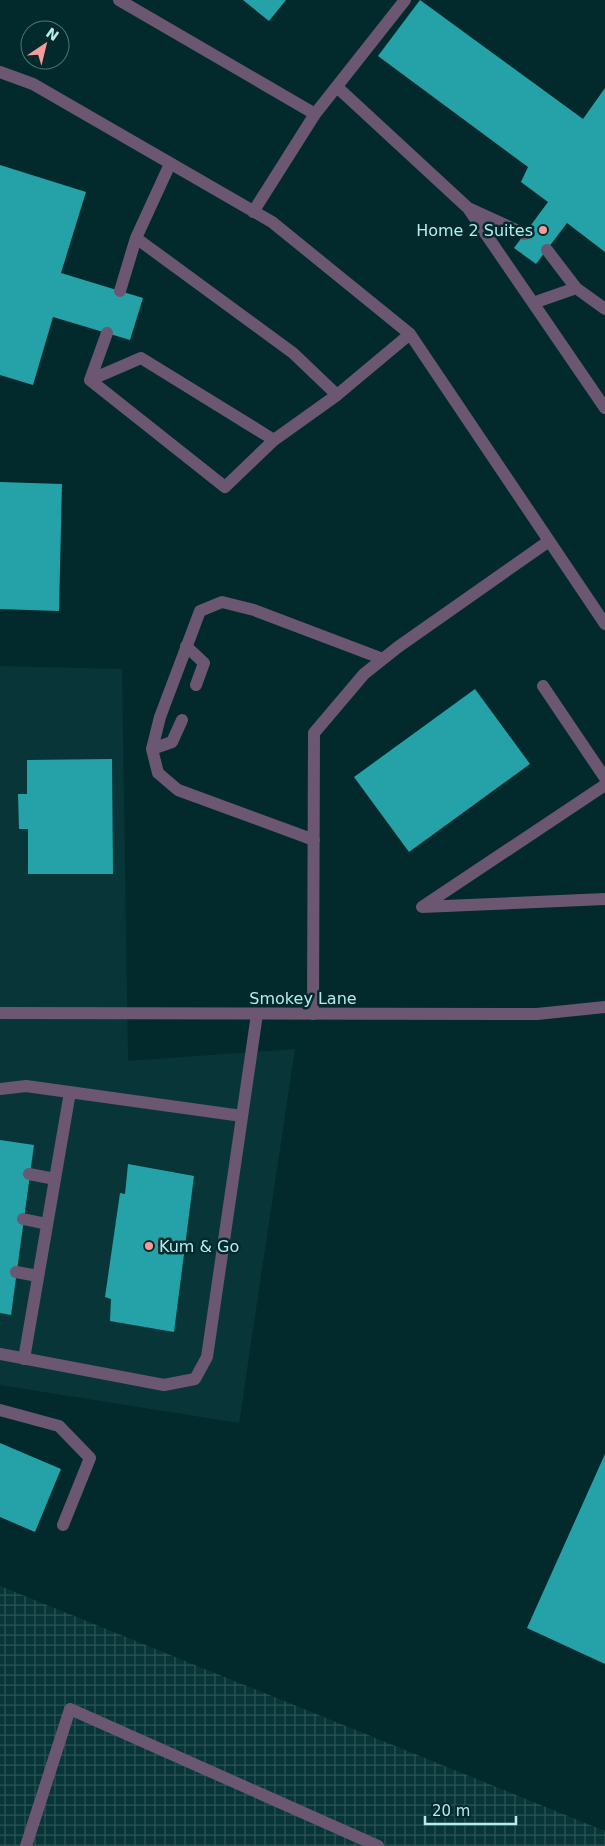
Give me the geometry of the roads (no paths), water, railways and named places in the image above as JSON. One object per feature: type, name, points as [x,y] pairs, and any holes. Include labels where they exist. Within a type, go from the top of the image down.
[{"type":"street","points":[[119,0],[315,114]]},
{"type":"street","points":[[254,212],[315,114],[405,0]]},
{"type":"street","points":[[0,72],[33,84],[272,222],[410,334],[549,541],[601,608],[605,624]]},
{"type":"street","points":[[337,87],[468,208],[605,408]]},
{"type":"street","points":[[120,291],[136,238],[170,164]]},
{"type":"street","points":[[468,208],[525,234]]},
{"type":"street","points":[[136,238],[293,353],[337,395]]},
{"type":"street","points":[[547,250],[576,288],[605,309]]},
{"type":"street","points":[[533,303],[576,288]]},
{"type":"street","points":[[90,380],[107,333]]},
{"type":"street","points":[[90,380],[225,487],[274,440],[337,395],[410,334]]},
{"type":"street","points":[[90,380],[141,358],[274,440]]},
{"type":"street","points":[[313,1014],[314,733],[364,674],[549,541]]},
{"type":"street","points":[[314,840],[178,790],[158,773],[152,749],[160,717],[186,646],[200,611],[222,602],[254,610],[383,659]]},
{"type":"street","points":[[186,646],[204,663],[196,685]]},
{"type":"street","points":[[543,686],[605,778]]},
{"type":"street","points":[[152,749],[172,742],[182,720]]},
{"type":"street","points":[[605,785],[422,907],[605,899]]},
{"type":"street","name":"Smokey Lane","points":[[0,1013],[537,1014],[605,1007]]},
{"type":"street","points":[[0,1354],[164,1385],[195,1379],[207,1357],[257,1014]]},
{"type":"street","points":[[0,1089],[26,1086],[242,1116]]},
{"type":"street","points":[[24,1359],[70,1092]]},
{"type":"street","points":[[29,1174],[55,1178]]},
{"type":"street","points":[[23,1219],[47,1224]]},
{"type":"street","points":[[16,1272],[38,1276]]},
{"type":"street","points":[[0,1410],[59,1426],[90,1458],[63,1525]]},
{"type":"street","points":[[26,1846],[70,1709],[378,1846]]},
{"type":"place","name":"Home 2 Suites","points":[[543,230]]},
{"type":"place","name":"Kum & Go","points":[[149,1246]]}]
